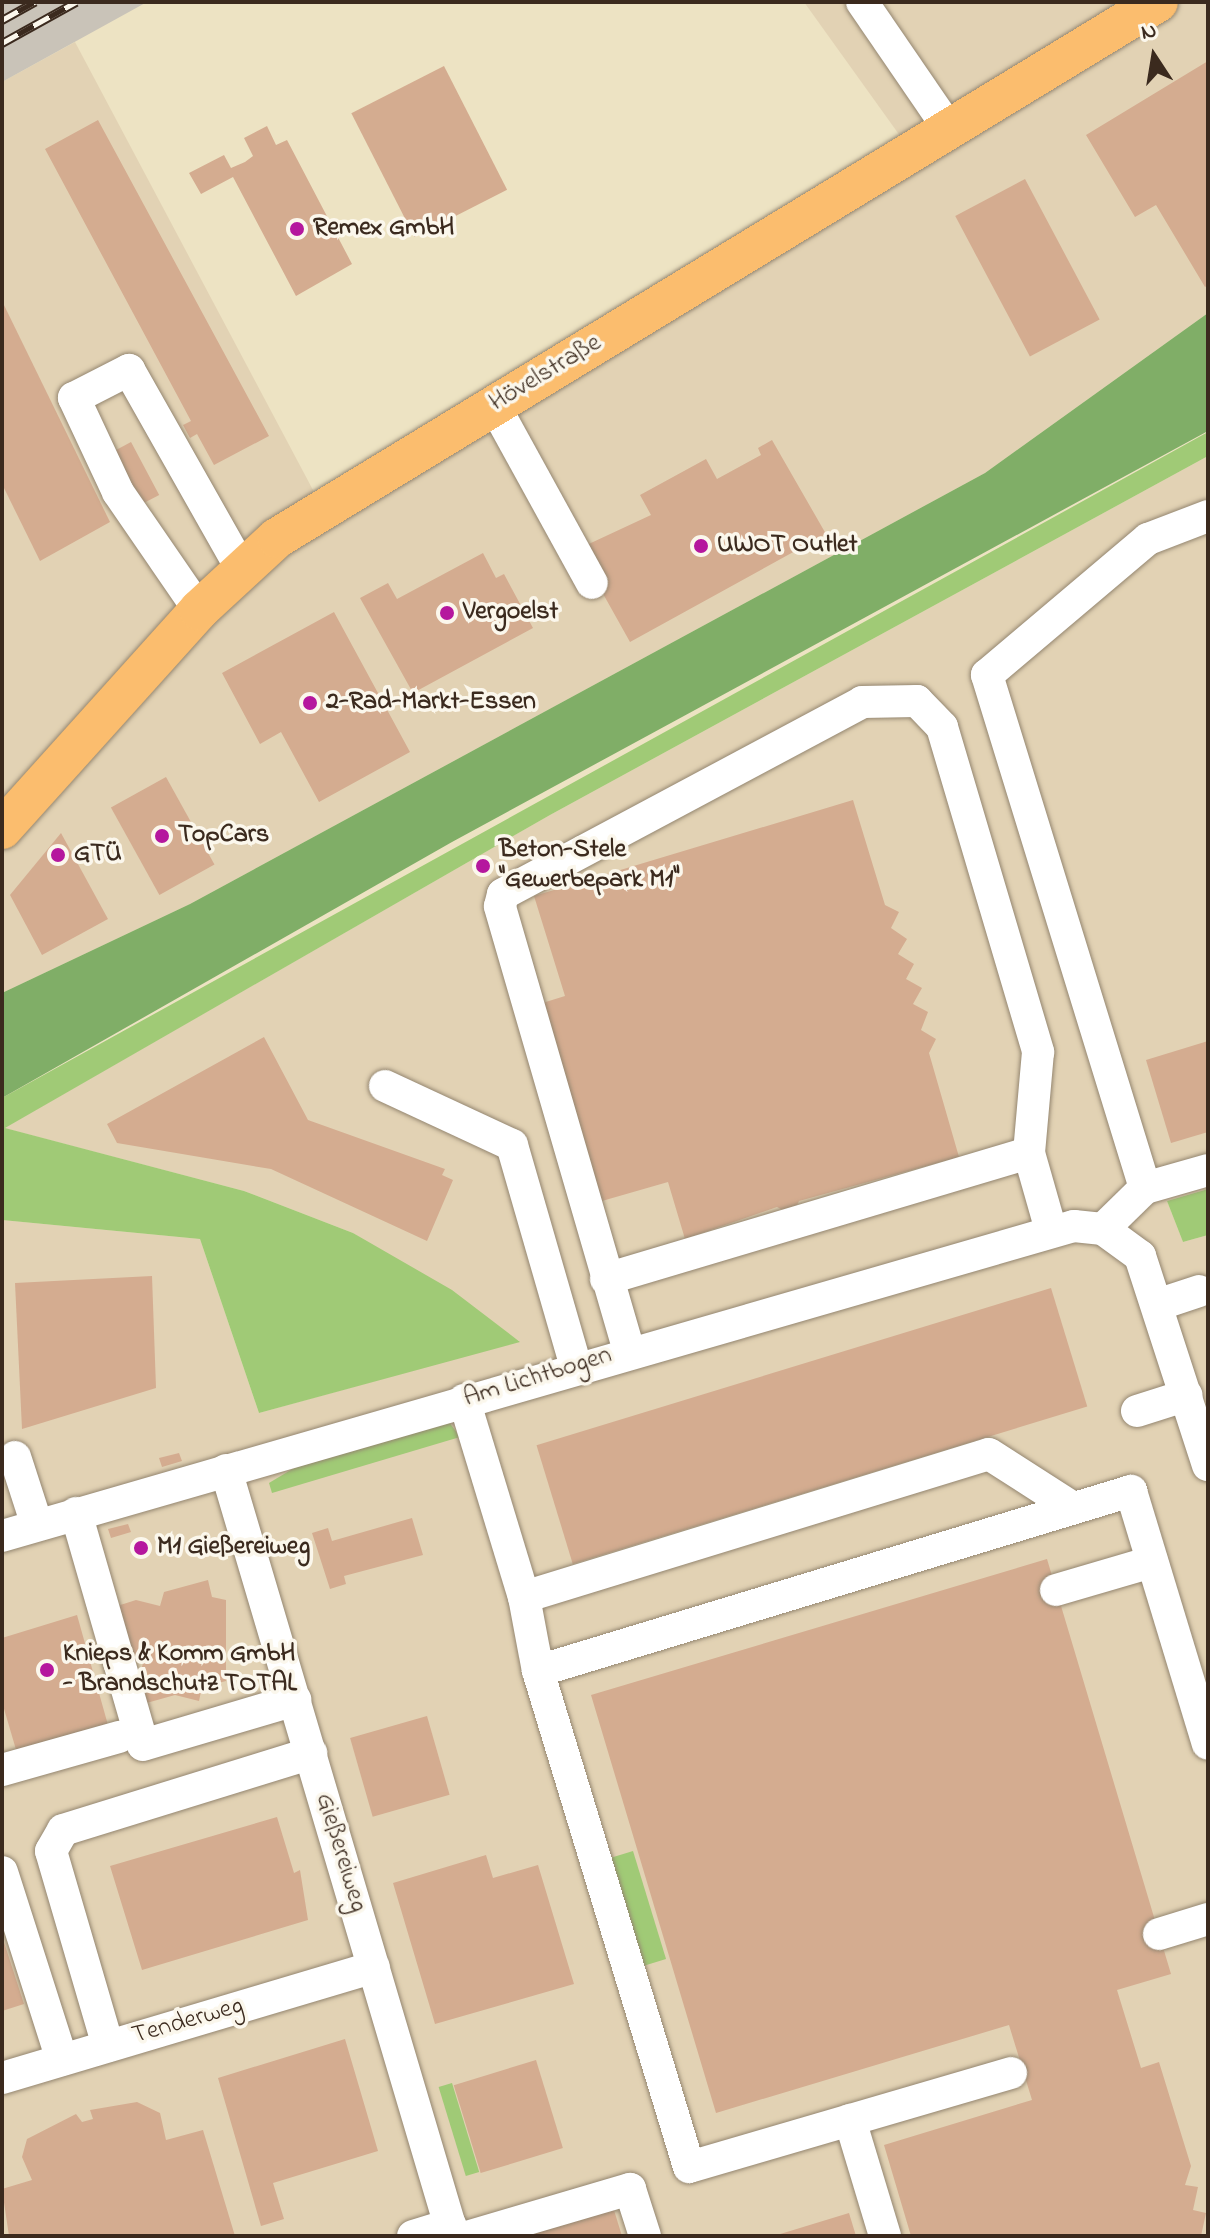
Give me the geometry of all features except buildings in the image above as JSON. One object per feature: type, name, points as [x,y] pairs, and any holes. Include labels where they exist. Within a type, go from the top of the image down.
[{"type":"main road","name":"Hövelstraße","points":[[2,829],[199,610],[277,538],[1158,2]]},
{"type":"street","points":[[862,2],[949,129]]},
{"type":"street","points":[[199,610],[118,492],[74,398],[129,370],[241,568]]},
{"type":"street","points":[[494,405],[592,583]]},
{"type":"street","points":[[1145,1188],[987,675],[1148,539],[1208,516]]},
{"type":"street","points":[[629,1351],[500,906],[503,894],[862,702],[917,701],[942,727],[1038,1052],[1029,1153],[1076,1228],[1135,1249],[1160,1304],[1208,1465]]},
{"type":"street","points":[[385,1086],[512,1145],[576,1367]]},
{"type":"street","points":[[606,1279],[1029,1153]]},
{"type":"street","points":[[1076,1228],[1145,1188],[1208,1170]]},
{"type":"street","name":"Am Lichtbogen","points":[[2,1536],[629,1351],[1076,1228]]},
{"type":"street","points":[[1160,1304],[1199,1291]]},
{"type":"street","points":[[1137,1411],[1187,1395]]},
{"type":"street","points":[[464,1400],[524,1597],[538,1671],[689,2167],[1011,2073]]},
{"type":"street","points":[[524,1597],[989,1454],[1073,1508]]},
{"type":"street","points":[[15,1457],[37,1525]]},
{"type":"street","name":"Gießereiweg","points":[[226,1470],[374,1967],[458,2232]]},
{"type":"street","points":[[538,1671],[1131,1491],[1208,1744]]},
{"type":"street","points":[[76,1513],[143,1745],[295,1700]]},
{"type":"street","points":[[1056,1590],[1152,1562]]},
{"type":"street","points":[[2,1770],[119,1737]]},
{"type":"street","points":[[108,2046],[51,1851],[63,1830],[311,1753]]},
{"type":"street","points":[[2,1872],[62,2060]]},
{"type":"street","points":[[1159,1934],[1208,1919]]},
{"type":"street","name":"Tenderweg","points":[[2,2078],[374,1967]]},
{"type":"street","points":[[850,2120],[885,2236]]},
{"type":"street","points":[[413,2236],[458,2232],[630,2189],[645,2236]]},
{"type":"shaded area","points":[[2,2],[147,2],[2,82]]},
{"type":"shaded area","points":[[804,2],[1148,2],[908,147]]},
{"type":"shaded area","points":[[1166,2],[1208,2],[1208,313],[985,473],[190,904],[2,993],[2,838],[256,559]]},
{"type":"shaded area","points":[[75,42],[322,507],[2,820],[2,82]]},
{"type":"shaded area","points":[[1208,456],[1208,1189],[1167,1201],[1183,1242],[1208,1235],[1208,2236],[2,2236],[2,1220],[200,1239],[259,1413],[519,1341],[353,1233],[244,1191],[4,1128],[550,815]]},
{"type":"green space","points":[[1208,313],[1208,431],[452,842],[2,1098],[2,993],[190,904],[985,473]]},
{"type":"green space","points":[[1208,432],[1208,456],[550,815],[5,1128],[244,1191],[353,1233],[452,1290],[520,1342],[259,1413],[200,1239],[2,1220],[2,1098]]},
{"type":"green space","points":[[1208,1189],[1208,1235],[1183,1242],[1167,1201]]},
{"type":"green space","points":[[449,1422],[460,1437],[272,1493],[269,1483],[294,1468]]},
{"type":"green space","points":[[633,1851],[666,1959],[644,1966],[611,1858]]},
{"type":"green space","points":[[452,2083],[479,2172],[466,2176],[439,2087]]},
{"type":"railway","points":[[2,20],[35,2]]},
{"type":"railway","points":[[2,43],[76,2]]},
{"type":"place","name":"Remex GmbH","points":[[297,229]]},
{"type":"place","name":"UWOT Outlet","points":[[701,546]]},
{"type":"place","name":"Vergoelst","points":[[447,613]]},
{"type":"place","name":"2-Rad-Markt-Essen","points":[[310,703]]},
{"type":"place","name":"TopCars","points":[[162,836]]},
{"type":"place","name":"GTÜ","points":[[58,855]]},
{"type":"place","name":"Beton-Stele \"Gewerbepark M1\"","points":[[483,866]]},
{"type":"place","name":"M1 Gießereiweg","points":[[141,1548]]},
{"type":"place","name":"Knieps & Komm GmbH - Brandschutz TOTAL","points":[[47,1670]]}]
